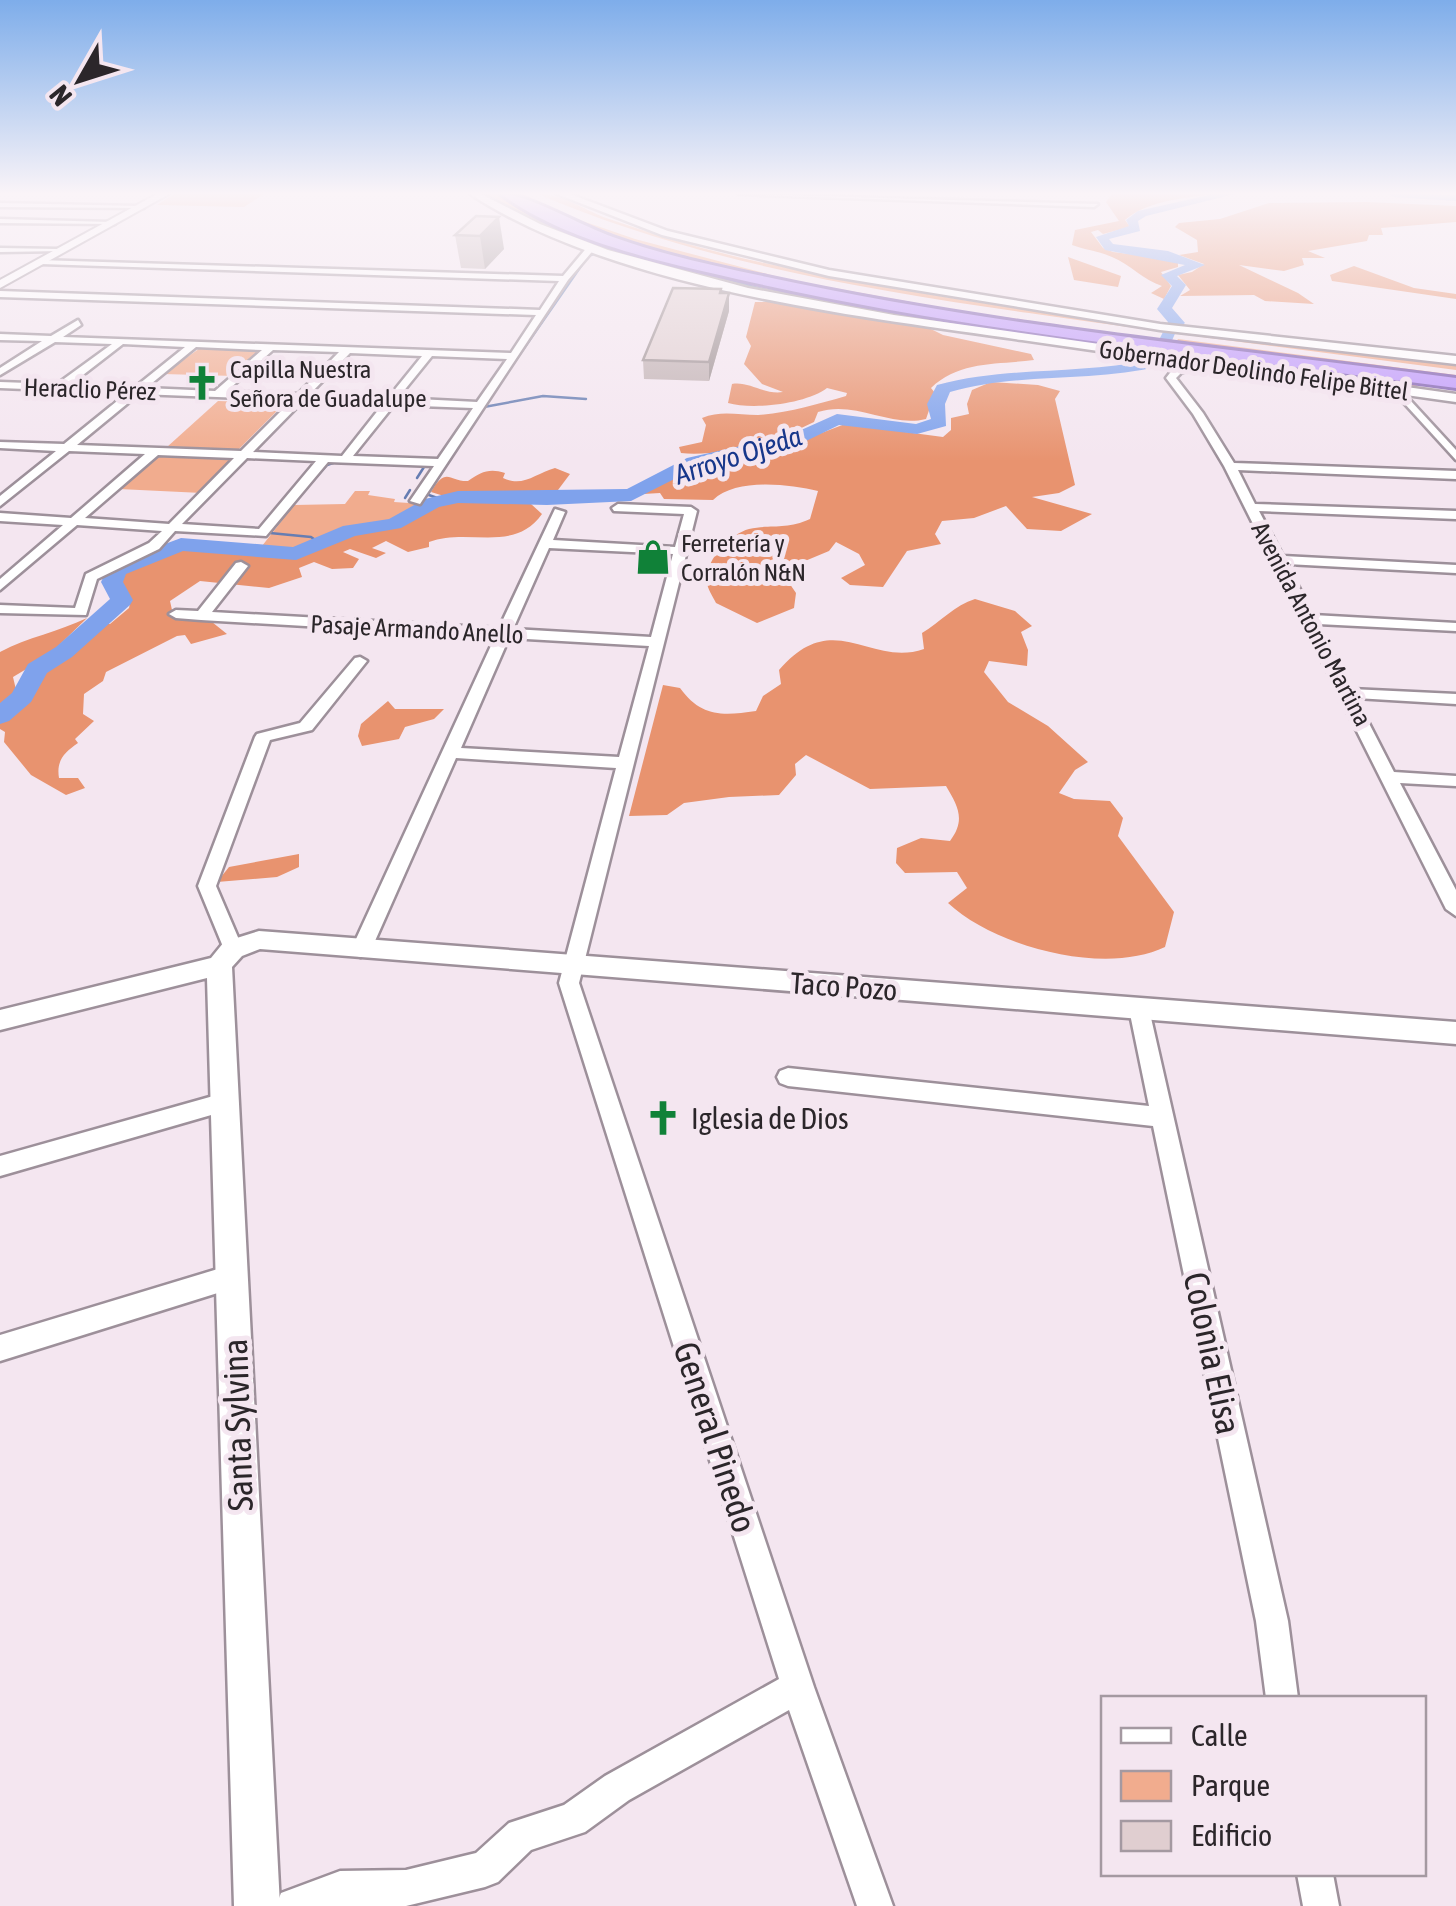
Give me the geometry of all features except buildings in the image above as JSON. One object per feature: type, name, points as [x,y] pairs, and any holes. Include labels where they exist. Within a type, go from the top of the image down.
[{"type":"highway","points":[[773,283],[915,310],[1456,372]]},
{"type":"highway","points":[[827,283],[1165,341],[1456,383]]},
{"type":"highway","points":[[1427,379],[1438,395]]},
{"type":"street","points":[[482,288],[486,283]]},
{"type":"street","points":[[416,501],[562,283]]},
{"type":"street","name":"Gobernador Deolindo Felipe Bittel","points":[[724,283],[850,310],[1165,341],[1201,362],[1456,398]]},
{"type":"street","points":[[887,283],[1165,341],[1456,360]]},
{"type":"street","points":[[116,298],[132,287]]},
{"type":"street","points":[[50,296],[64,288]]},
{"type":"street","points":[[185,300],[200,290]]},
{"type":"street","points":[[252,302],[265,292]]},
{"type":"street","points":[[0,294],[542,313]]},
{"type":"street","points":[[320,305],[332,294]]},
{"type":"street","points":[[390,308],[400,296]]},
{"type":"street","points":[[463,310],[473,299]]},
{"type":"street","points":[[0,372],[78,322]]},
{"type":"street","points":[[0,337],[512,356]]},
{"type":"street","points":[[59,388],[122,341]]},
{"type":"street","points":[[0,502],[194,344]]},
{"type":"street","points":[[218,394],[272,347]]},
{"type":"street","points":[[0,609],[81,612],[91,577],[154,546],[347,350]]},
{"type":"street","points":[[345,459],[429,353]]},
{"type":"street","name":"Avenida Antonio Martina","points":[[1201,362],[1177,371],[1171,378],[1230,466],[1450,886],[1456,909]]},
{"type":"street","name":"Heraclio Pérez","points":[[0,385],[480,406]]},
{"type":"street","points":[[1398,390],[1456,457]]},
{"type":"street","points":[[0,445],[441,464]]},
{"type":"street","points":[[0,586],[154,452]]},
{"type":"street","points":[[0,517],[262,533],[325,458]]},
{"type":"street","points":[[1230,466],[1456,476]]},
{"type":"street","points":[[1250,506],[1456,515]]},
{"type":"street","points":[[573,966],[690,511],[618,508]]},
{"type":"street","points":[[361,950],[559,512]]},
{"type":"street","points":[[547,544],[682,551]]},
{"type":"street","points":[[1278,560],[1456,569]]},
{"type":"street","points":[[201,616],[240,566]]},
{"type":"street","name":"Pasaje Armando Anello","points":[[176,614],[658,642]]},
{"type":"street","points":[[1308,619],[1456,627]]},
{"type":"street","points":[[226,957],[207,886],[264,737],[306,727],[360,661]]},
{"type":"street","points":[[1348,693],[1456,699]]},
{"type":"street","points":[[449,752],[625,763]]},
{"type":"street","points":[[1392,777],[1456,781]]},
{"type":"street","name":"Taco Pozo","points":[[0,1020],[226,957],[259,940],[1456,1033]]},
{"type":"street","name":"Santa Sylvina","points":[[226,957],[224,1102],[258,1906]]},
{"type":"street","name":"General Pinedo","points":[[573,966],[568,982],[798,1688],[875,1906]]},
{"type":"street","name":"Colonia Elisa","points":[[1139,1009],[1272,1621],[1282,1696]]},
{"type":"street","points":[[788,1077],[1162,1117]]},
{"type":"street","points":[[0,1166],[224,1102]]},
{"type":"street","points":[[0,1348],[231,1277]]},
{"type":"street","points":[[294,1906],[340,1888],[406,1888],[485,1869],[521,1835],[573,1820],[617,1788],[798,1688]]},
{"type":"street","points":[[1315,1876],[1321,1906]]},
{"type":"green space","points":[[723,283],[763,283],[1418,386],[1410,389],[950,324]]},
{"type":"green space","points":[[790,283],[1176,342],[1178,339],[1456,375],[1456,379],[1104,336],[842,295]]},
{"type":"green space","points":[[846,283],[1123,324],[1456,363],[1456,370],[1082,321]]},
{"type":"green space","points":[[203,346],[265,350],[235,376],[163,374]]},
{"type":"green space","points":[[218,401],[285,403],[238,450],[167,447]]},
{"type":"green space","points":[[162,454],[236,459],[202,493],[119,489]]},
{"type":"green space","points":[[355,491],[370,491],[368,495],[395,499],[394,502],[424,504],[386,523],[347,529],[295,552],[262,546],[294,505],[345,504]]},
{"type":"shaded area","points":[[1155,283],[1171,286],[1164,299],[1151,293],[1162,286]]},
{"type":"shaded area","points":[[1184,283],[1277,283],[1314,304],[1265,301],[1254,295],[1180,296],[1190,290]]},
{"type":"shaded area","points":[[1345,283],[1400,283],[1456,294],[1456,299]]},
{"type":"shaded area","points":[[755,302],[787,302],[931,329],[1031,354],[1034,360],[980,365],[942,379],[931,388],[935,393],[926,419],[900,420],[832,409],[818,412],[814,422],[767,441],[712,453],[681,453],[679,447],[702,442],[706,425],[702,418],[780,412],[846,396],[847,393],[827,388],[779,404],[728,403],[732,384],[783,392],[762,384],[744,364],[751,346],[746,337]]},
{"type":"shaded area","points":[[991,382],[1038,385],[1060,391],[1055,399],[1075,485],[1059,493],[1032,497],[1092,514],[1061,531],[1027,529],[1006,506],[974,518],[942,521],[935,534],[941,544],[907,551],[883,587],[850,585],[841,578],[865,565],[859,554],[836,542],[829,551],[781,571],[796,593],[794,608],[757,623],[716,603],[707,584],[710,566],[727,542],[742,532],[810,519],[818,491],[792,486],[748,486],[713,500],[664,499],[660,493],[643,494],[704,463],[769,453],[845,424],[943,437],[951,430],[951,418],[969,414],[967,404],[972,390]]},
{"type":"shaded area","points":[[555,468],[570,474],[558,490],[444,496],[431,492],[445,477],[468,481],[494,471],[517,481]]},
{"type":"shaded area","points":[[441,503],[531,504],[542,514],[531,526],[504,536],[444,538],[408,552],[386,541],[372,548],[386,553],[376,558],[350,549],[343,552],[359,559],[353,568],[332,569],[314,562],[299,568],[302,577],[269,588],[200,581],[170,601],[174,619],[212,622],[227,634],[191,644],[185,635],[177,636],[106,672],[103,681],[84,694],[83,714],[94,721],[62,757],[58,772],[59,778],[78,778],[85,788],[66,795],[31,775],[4,742],[0,721],[28,702],[41,671],[98,623],[110,624],[129,608],[131,598],[117,579],[123,572],[179,546],[300,555],[342,535],[416,519]]},
{"type":"shaded area","points":[[975,599],[1015,611],[1032,626],[1021,632],[1028,650],[1027,666],[989,661],[984,672],[1008,702],[1048,726],[1088,762],[1075,770],[1059,793],[1074,799],[1110,801],[1123,818],[1118,836],[1174,912],[1165,947],[1112,959],[1021,944],[968,919],[948,903],[967,888],[957,872],[905,873],[896,863],[897,848],[921,838],[950,841],[955,833],[958,813],[946,786],[870,789],[806,755],[795,764],[796,775],[779,795],[684,803],[667,815],[629,816],[663,685],[680,688],[696,705],[713,712],[756,711],[763,696],[781,684],[779,670],[817,642],[835,640],[905,653],[924,649],[922,633]]},
{"type":"shaded area","points":[[87,618],[48,656],[13,677],[17,694],[0,704],[0,652]]},
{"type":"shaded area","points":[[388,701],[395,709],[444,709],[434,719],[405,727],[399,739],[362,746],[358,736],[361,724]]},
{"type":"shaded area","points":[[299,854],[299,867],[277,877],[217,882],[229,867]]},
{"type":"waterway","points":[[504,377],[569,283]]},
{"type":"waterway","points":[[739,283],[990,329]]},
{"type":"waterway","name":"Arroyo Ojeda","points":[[0,716],[22,697],[37,669],[64,652],[122,600],[112,582],[117,570],[181,544],[296,554],[350,530],[394,524],[432,503],[458,497],[547,499],[631,495],[694,462],[796,439],[837,419],[917,429],[940,422],[936,404],[943,389],[970,381],[1101,372],[1155,363],[1171,326],[1178,323],[1164,309],[1177,283]]},
{"type":"waterway","points":[[1135,349],[1158,352]]},
{"type":"waterway","points":[[484,407],[543,396],[586,399]]},
{"type":"waterway","points":[[311,483],[327,465],[339,461]]},
{"type":"waterway","points":[[417,465],[424,467],[417,478]]},
{"type":"waterway","points":[[405,498],[410,490]]},
{"type":"waterway","points":[[428,490],[426,494],[443,500]]},
{"type":"waterway","points":[[409,501],[430,504]]},
{"type":"waterway","points":[[293,505],[270,533],[311,537],[321,544]]},
{"type":"place","name":"Capilla Nuestra Señora de Guadalupe","points":[[202,383]]},
{"type":"place","name":"Ferretería y Corralón N&N","points":[[653,557]]},
{"type":"place","name":"Iglesia de Dios","points":[[663,1118]]}]
